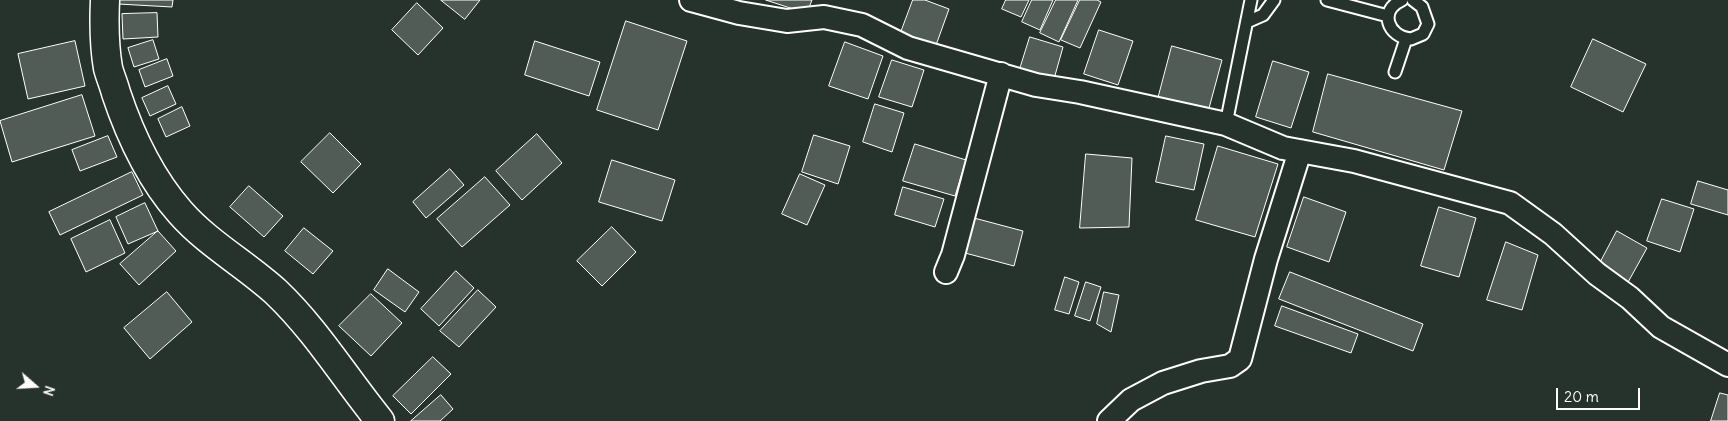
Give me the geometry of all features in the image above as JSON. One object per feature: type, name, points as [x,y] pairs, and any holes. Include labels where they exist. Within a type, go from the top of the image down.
[{"type":"main road","points":[[106,0],[104,31],[108,69],[127,121],[145,161],[160,186],[180,212],[206,237],[242,263],[276,292],[308,326],[380,421]]},
{"type":"street","points":[[691,0],[739,13],[787,21],[827,8],[908,48],[1036,85],[1088,94],[1226,124],[1283,148],[1354,161],[1510,203],[1554,234],[1597,274],[1630,298],[1660,327],[1728,365]]},
{"type":"street","points":[[946,272],[953,256],[1001,74]]},
{"type":"street","points":[[1109,421],[1130,400],[1164,383],[1201,371],[1230,366],[1240,359],[1266,259],[1300,151]]},
{"type":"lane","points":[[1226,124],[1251,0]]},
{"type":"lane","points":[[1247,22],[1263,15],[1274,0]]},
{"type":"lane","points":[[1327,0],[1388,16]]},
{"type":"lane","points":[[1402,0],[1395,3],[1390,9],[1388,16],[1393,30],[1406,39],[1418,38],[1423,34],[1428,24],[1422,7],[1414,0]]},
{"type":"lane","points":[[1396,72],[1406,39]]},
{"type":"building","points":[[118,0],[173,0],[172,7],[118,4]]},
{"type":"building","points":[[441,0],[480,0],[465,19]]},
{"type":"building","points":[[766,0],[812,0],[807,13]]},
{"type":"building","points":[[913,0],[925,0],[949,9],[935,48],[900,35]]},
{"type":"building","points":[[1006,0],[1029,0],[1021,17],[1002,9]]},
{"type":"building","points":[[1032,0],[1053,0],[1040,30],[1022,22]]},
{"type":"building","points":[[1056,0],[1078,0],[1059,42],[1040,33]]},
{"type":"building","points":[[1080,0],[1097,0],[1101,2],[1080,48],[1061,40]]},
{"type":"building","points":[[417,3],[443,28],[418,55],[392,30]]},
{"type":"building","points":[[157,13],[158,37],[123,39],[122,14]]},
{"type":"building","points":[[626,21],[687,41],[658,130],[597,110]]},
{"type":"building","points":[[1099,30],[1133,41],[1118,85],[1084,74]]},
{"type":"building","points":[[1030,37],[1063,47],[1054,79],[1020,69]]},
{"type":"building","points":[[1593,39],[1646,64],[1623,112],[1571,87]]},
{"type":"building","points":[[153,40],[159,59],[134,67],[128,48]]},
{"type":"building","points":[[75,41],[85,86],[28,99],[18,54]]},
{"type":"building","points":[[535,41],[600,62],[589,96],[525,75]]},
{"type":"building","points":[[845,42],[883,56],[868,99],[829,86]]},
{"type":"building","points":[[1172,46],[1222,60],[1208,112],[1158,99]]},
{"type":"building","points":[[167,59],[173,76],[145,87],[139,70]]},
{"type":"building","points":[[892,60],[924,70],[912,107],[879,97]]},
{"type":"building","points":[[1273,61],[1309,72],[1291,128],[1256,117]]},
{"type":"building","points":[[1328,74],[1462,111],[1444,170],[1313,132]]},
{"type":"building","points":[[168,86],[176,104],[150,116],[142,98]]},
{"type":"building","points":[[82,95],[95,136],[12,162],[0,121]]},
{"type":"building","points":[[875,104],[904,113],[892,152],[863,142]]},
{"type":"building","points":[[182,107],[190,126],[166,137],[158,119]]},
{"type":"building","points":[[330,133],[361,164],[333,193],[301,162]]},
{"type":"building","points":[[537,134],[562,163],[522,200],[496,171]]},
{"type":"building","points":[[814,135],[850,146],[838,184],[802,172]]},
{"type":"building","points":[[108,136],[117,157],[80,171],[72,150]]},
{"type":"building","points":[[1166,136],[1204,144],[1194,190],[1156,182]]},
{"type":"building","points":[[915,144],[966,160],[955,196],[903,181]]},
{"type":"building","points":[[1218,146],[1278,164],[1255,237],[1196,220]]},
{"type":"building","points":[[1086,154],[1132,158],[1129,227],[1080,228]]},
{"type":"building","points":[[612,160],[675,180],[662,221],[599,202]]},
{"type":"building","points":[[450,169],[464,185],[426,218],[413,202]]},
{"type":"building","points":[[132,172],[143,195],[60,235],[49,212]]},
{"type":"building","points":[[800,174],[825,185],[807,225],[782,214]]},
{"type":"building","points":[[485,177],[510,205],[462,247],[437,219]]},
{"type":"building","points":[[1698,181],[1728,190],[1728,215],[1691,204]]},
{"type":"building","points":[[249,186],[283,216],[264,237],[230,207]]},
{"type":"building","points":[[903,187],[944,199],[935,227],[895,215]]},
{"type":"building","points":[[1304,197],[1346,212],[1329,262],[1287,247]]},
{"type":"building","points":[[1662,199],[1694,209],[1680,252],[1647,241]]},
{"type":"building","points":[[145,203],[158,231],[128,244],[116,217]]},
{"type":"building","points":[[1439,207],[1476,218],[1459,277],[1421,266]]},
{"type":"building","points":[[974,218],[1023,231],[1014,266],[965,253]]},
{"type":"building","points":[[110,220],[125,253],[86,272],[71,239]]},
{"type":"building","points":[[612,227],[636,252],[602,286],[577,261]]},
{"type":"building","points":[[304,228],[333,251],[313,274],[285,251]]},
{"type":"building","points":[[158,231],[176,251],[139,285],[120,264]]},
{"type":"building","points":[[1617,231],[1647,248],[1627,284],[1598,267]]},
{"type":"building","points":[[1506,242],[1538,255],[1522,310],[1487,300]]},
{"type":"building","points":[[388,269],[419,292],[405,312],[374,290]]},
{"type":"building","points":[[456,271],[474,288],[439,326],[421,309]]},
{"type":"building","points":[[1290,272],[1423,324],[1413,351],[1279,299]]},
{"type":"building","points":[[1065,277],[1079,282],[1069,314],[1055,310]]},
{"type":"building","points":[[1086,282],[1101,287],[1090,321],[1075,316]]},
{"type":"building","points":[[478,290],[496,307],[459,347],[440,331]]},
{"type":"building","points":[[167,292],[192,322],[150,359],[124,328]]},
{"type":"building","points":[[1104,292],[1119,295],[1111,332],[1097,324]]},
{"type":"building","points":[[371,294],[402,323],[371,356],[339,326]]},
{"type":"building","points":[[1282,306],[1358,334],[1351,353],[1275,326]]},
{"type":"building","points":[[433,357],[451,374],[411,414],[393,396]]},
{"type":"building","points":[[1720,393],[1728,395],[1728,421],[1711,421]]},
{"type":"building","points":[[441,395],[453,409],[440,421],[411,421]]}]
